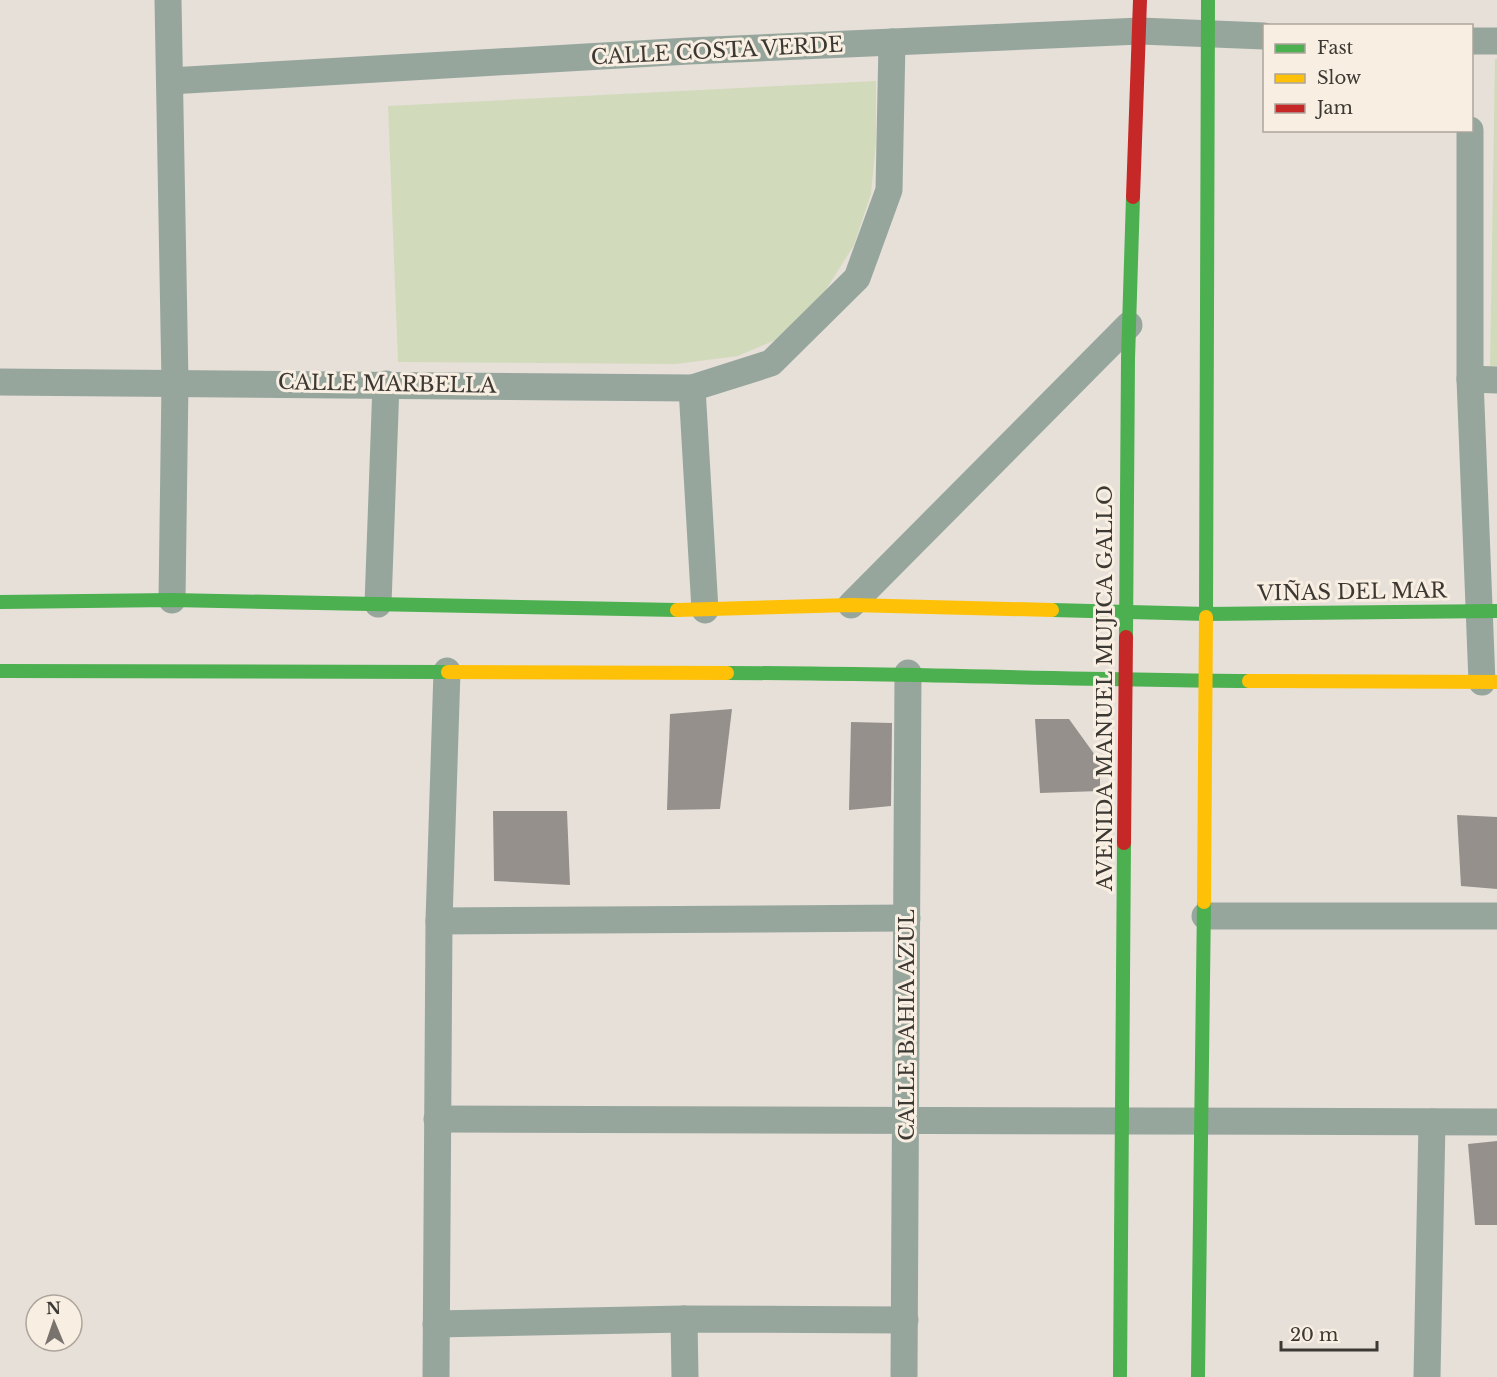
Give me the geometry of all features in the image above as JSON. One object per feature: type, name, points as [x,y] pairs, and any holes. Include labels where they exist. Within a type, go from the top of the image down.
[{"type":"street","points":[[168,0],[175,382],[172,600]]},
{"type":"street","name":"AVENIDA MANUEL MUJICA GALLO","points":[[1120,1377],[1124,1121],[1129,325],[1140,0]]},
{"type":"street","points":[[1198,1377],[1207,679],[1208,0]]},
{"type":"street","name":"CALLE COSTA VERDE","points":[[170,81],[1140,31],[1263,36]]},
{"type":"street","points":[[1473,41],[1497,41]]},
{"type":"street","name":"CALLE MARBELLA","points":[[0,382],[692,388],[771,363],[857,278],[890,190],[892,42]]},
{"type":"street","points":[[0,671],[908,673],[1126,680],[1490,682],[1488,611],[1470,379],[1470,132]]},
{"type":"street","points":[[852,605],[1129,325]]},
{"type":"street","points":[[1470,379],[1497,380]]},
{"type":"street","points":[[378,604],[386,384]]},
{"type":"street","points":[[692,388],[705,610]]},
{"type":"street","name":"VIÑAS DEL MAR","points":[[0,602],[172,600],[705,610],[852,605],[1207,614],[1488,611]]},
{"type":"street","points":[[436,1377],[440,921],[447,671]]},
{"type":"street","name":"CALLE BAHIA AZUL","points":[[904,1377],[908,673]]},
{"type":"street","points":[[1204,916],[1497,916]]},
{"type":"street","points":[[440,921],[907,918]]},
{"type":"street","points":[[437,1119],[1497,1122]]},
{"type":"street","points":[[1427,1377],[1432,1122]]},
{"type":"street","points":[[436,1324],[684,1319],[905,1320]]},
{"type":"street","points":[[684,1319],[685,1377]]},
{"type":"green space","points":[[1495,59],[1497,59],[1497,366],[1490,366]]},
{"type":"green space","points":[[876,81],[876,142],[871,194],[854,245],[819,301],[780,338],[738,356],[676,364],[398,362],[388,106]]},
{"type":"building","points":[[732,709],[720,809],[667,810],[670,714]]},
{"type":"building","points":[[1035,719],[1069,719],[1100,762],[1100,791],[1040,793]]},
{"type":"building","points":[[851,722],[892,723],[891,806],[849,810]]},
{"type":"building","points":[[493,811],[567,811],[570,885],[494,881]]},
{"type":"building","points":[[1457,815],[1497,817],[1497,889],[1461,886]]},
{"type":"building","points":[[1497,1141],[1497,1225],[1475,1225],[1468,1144]]},
{"type":"traffic: fast","points":[[1206,617],[1208,0]]},
{"type":"traffic: fast","points":[[1126,637],[1128,359],[1133,197]]},
{"type":"traffic: fast","points":[[0,602],[172,600],[677,610]]},
{"type":"traffic: fast","points":[[1052,610],[1207,614],[1497,611]]},
{"type":"traffic: fast","points":[[0,671],[448,672]]},
{"type":"traffic: fast","points":[[727,673],[1249,681]]},
{"type":"traffic: fast","points":[[1120,1377],[1124,843]]},
{"type":"traffic: fast","points":[[1198,1377],[1204,902]]},
{"type":"traffic: slow","points":[[677,610],[851,605],[1052,610]]},
{"type":"traffic: slow","points":[[1204,902],[1206,617]]},
{"type":"traffic: slow","points":[[448,672],[727,673]]},
{"type":"traffic: slow","points":[[1249,681],[1497,682]]},
{"type":"traffic: jam","points":[[1133,197],[1140,0]]},
{"type":"traffic: jam","points":[[1124,843],[1126,637]]}]
